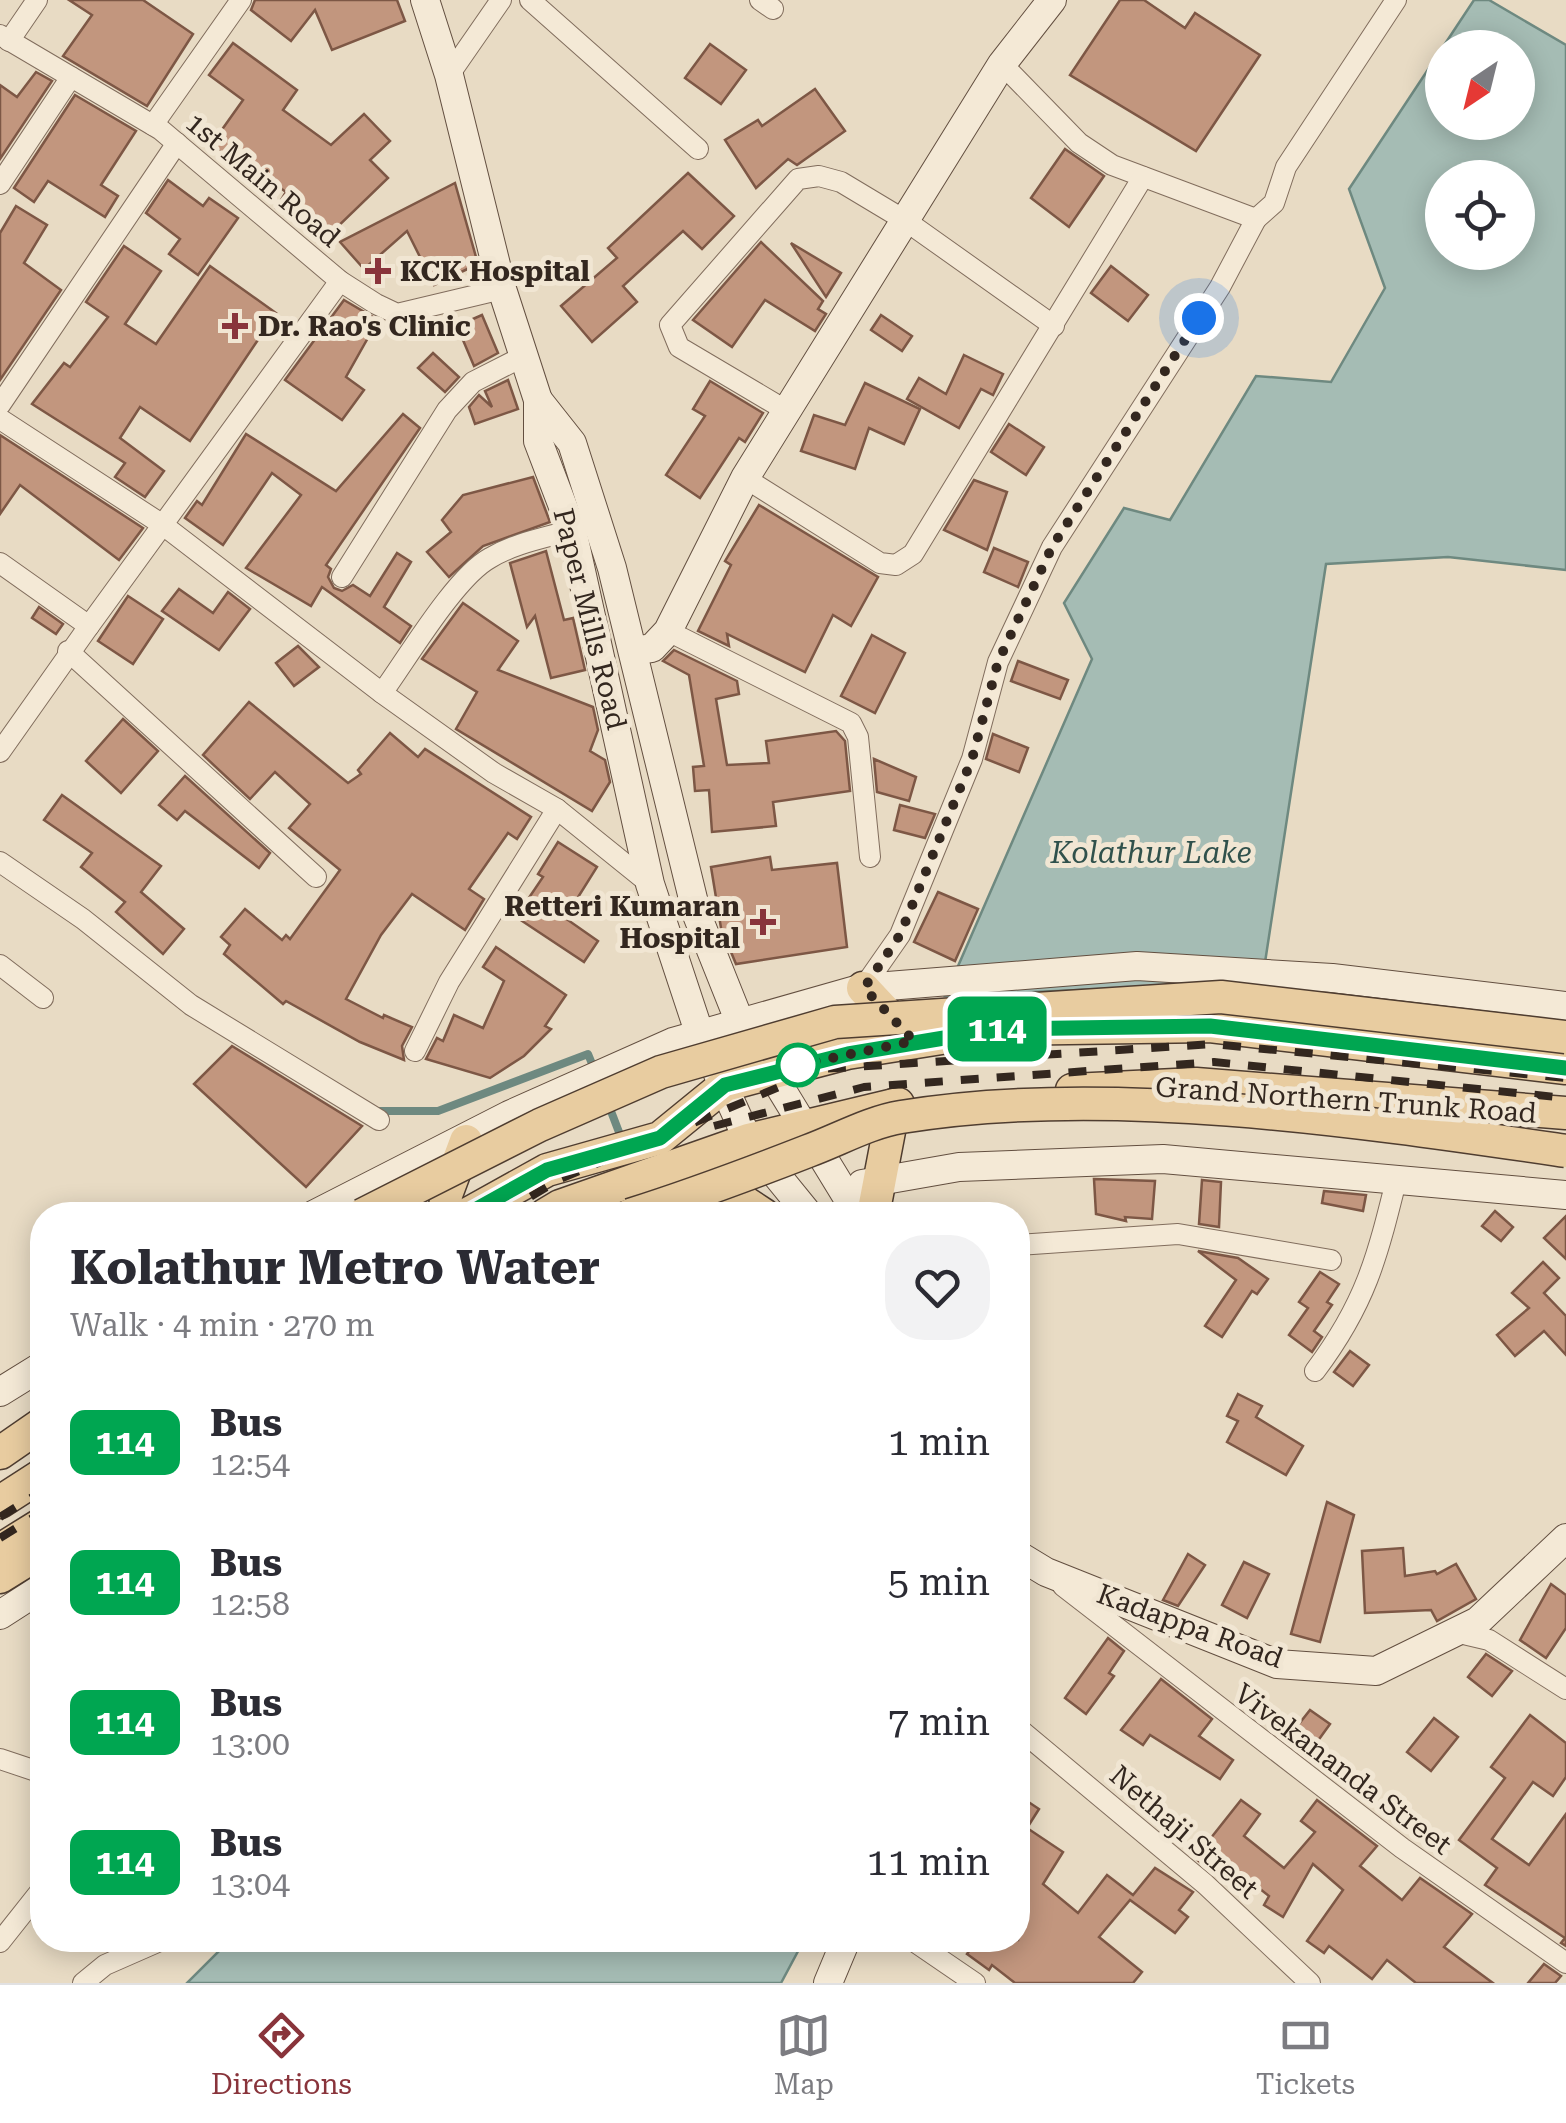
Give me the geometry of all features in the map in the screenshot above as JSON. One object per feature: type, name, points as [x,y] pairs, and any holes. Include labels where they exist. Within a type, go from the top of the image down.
[{"type":"main road","points":[[864,988],[914,1041]]},
{"type":"main road","points":[[388,1202],[540,1125],[661,1072],[835,1022],[1221,998],[1566,1037]]},
{"type":"main road","name":"Grand Northern Trunk Road","points":[[489,1202],[547,1170],[660,1138],[725,1085],[770,1071],[914,1041],[998,1029],[1210,1026],[1566,1068]]},
{"type":"main road","name":"Grand Northern Trunk Road","points":[[572,1202],[748,1140],[894,1105],[1196,1084],[1566,1114]]},
{"type":"main road","points":[[875,1202],[894,1105]]},
{"type":"main road","points":[[670,1202],[897,1117],[1018,1105],[1194,1108],[1418,1129],[1566,1151]]},
{"type":"main road","points":[[446,1202],[466,1140]]},
{"type":"main road","points":[[687,1164],[734,1202]]},
{"type":"main road","points":[[400,1202],[406,1167]]},
{"type":"main road","points":[[0,1452],[30,1432]]},
{"type":"main road","points":[[0,1502],[30,1483]]},
{"type":"main road","points":[[0,1550],[30,1531]]},
{"type":"main road","points":[[0,1577],[30,1558]]},
{"type":"street","points":[[4,38],[37,0]]},
{"type":"street","points":[[153,125],[241,0]]},
{"type":"street","name":"Paper Mills Road","points":[[426,0],[449,75],[502,290],[538,400],[538,441],[572,530],[650,884],[698,1032],[748,1140],[799,1202]]},
{"type":"street","points":[[449,75],[502,0]]},
{"type":"street","points":[[530,0],[698,149]]},
{"type":"street","points":[[632,651],[652,648],[668,631],[745,478],[1002,64],[1052,0]]},
{"type":"street","points":[[864,988],[900,935],[972,759],[998,662],[1052,547],[1220,286],[1256,219],[1274,203],[1286,167],[1396,0]]},
{"type":"street","name":"1st Main Road","points":[[4,38],[153,125],[340,281],[398,314],[502,290]]},
{"type":"street","points":[[1002,64],[1079,143],[1143,178],[1256,219]]},
{"type":"street","points":[[0,184],[71,77]]},
{"type":"street","points":[[0,405],[178,144]]},
{"type":"street","points":[[788,411],[679,347],[670,325],[798,179],[818,176],[841,182],[906,221],[1054,326]]},
{"type":"street","points":[[745,478],[880,563],[896,565],[913,554],[1143,178]]},
{"type":"street","points":[[0,752],[68,652],[340,281]]},
{"type":"street","points":[[342,577],[447,410],[474,382],[524,356]]},
{"type":"street","name":"Paper Mills Road","points":[[538,400],[572,443],[632,651],[696,915],[739,1020],[850,1202]]},
{"type":"street","points":[[0,419],[164,525],[382,694],[494,773],[556,809],[650,884]]},
{"type":"street","points":[[382,694],[462,584],[486,560],[519,544],[572,530]]},
{"type":"street","points":[[0,563],[89,626]]},
{"type":"street","points":[[668,631],[851,723],[858,736],[870,857]]},
{"type":"street","points":[[68,652],[316,877]]},
{"type":"street","points":[[415,1051],[459,966],[556,809]]},
{"type":"street","points":[[0,862],[83,919],[191,1006],[379,1120]]},
{"type":"street","points":[[0,965],[44,998]]},
{"type":"street","points":[[338,1202],[509,1115],[698,1032],[864,988],[1136,966],[1332,978],[1566,1006]]},
{"type":"street","points":[[841,1187],[959,1168],[1163,1159],[1566,1195]]},
{"type":"street","points":[[1315,1371],[1349,1325],[1374,1273],[1396,1177]]},
{"type":"street","points":[[1030,1245],[1178,1234],[1331,1260]]},
{"type":"street","points":[[0,1392],[30,1373]]},
{"type":"street","name":"Kadappa Road","points":[[1030,1562],[1277,1664],[1376,1671],[1478,1621],[1566,1538]]},
{"type":"street","name":"Vivekananda Street","points":[[1046,1572],[1284,1760],[1502,1922],[1566,1962]]},
{"type":"street","points":[[0,1614],[30,1595]]},
{"type":"street","points":[[1456,1632],[1490,1640],[1566,1689]]},
{"type":"street","name":"Nethaji Street","points":[[1030,1738],[1205,1884],[1310,1983]]},
{"type":"street","points":[[0,1759],[30,1769]]},
{"type":"street","points":[[0,1942],[30,1904]]},
{"type":"street","points":[[83,1983],[105,1965],[135,1952]]},
{"type":"street","points":[[828,1983],[841,1952]]},
{"type":"street","points":[[930,1952],[975,1983]]},
{"type":"water","name":"Kolathur Lake","points":[[1474,0],[1489,0],[1566,45],[1566,570],[1448,557],[1326,564],[1262,982],[945,996],[1092,659],[1064,603],[1124,508],[1170,520],[1256,376],[1331,382],[1385,288],[1349,189],[1425,74],[1425,140],[1535,140],[1535,30],[1454,30]]},
{"type":"water","points":[[218,1952],[798,1952],[781,1983],[187,1983]]},
{"type":"building","points":[[69,0],[143,0],[193,34],[147,106],[63,56],[92,15]]},
{"type":"building","points":[[255,0],[397,0],[405,21],[332,50],[315,10],[291,41],[251,10]]},
{"type":"building","points":[[1120,0],[1144,0],[1185,28],[1195,13],[1260,55],[1196,151],[1070,75]]},
{"type":"building","points":[[233,43],[297,90],[283,110],[331,145],[364,114],[390,141],[370,160],[388,178],[325,239],[276,208],[286,192],[240,159],[237,164],[211,145],[243,100],[209,75]]},
{"type":"building","points":[[710,44],[746,70],[721,104],[685,78]]},
{"type":"building","points":[[36,72],[52,81],[0,159],[0,85],[17,97]]},
{"type":"building","points":[[815,89],[845,131],[797,165],[788,159],[756,188],[725,140],[758,120],[762,126]]},
{"type":"building","points":[[75,95],[136,131],[101,185],[118,196],[105,217],[48,181],[34,202],[14,188]]},
{"type":"building","points":[[1065,149],[1104,176],[1069,227],[1031,198]]},
{"type":"building","points":[[688,173],[734,216],[702,249],[683,231],[623,286],[637,302],[592,342],[561,306],[617,258],[608,248]]},
{"type":"building","points":[[168,180],[203,206],[209,198],[238,218],[198,275],[169,254],[180,239],[146,213]]},
{"type":"building","points":[[455,183],[478,264],[434,285],[407,231],[364,269],[340,242]]},
{"type":"building","points":[[16,206],[47,225],[24,263],[61,290],[0,380],[0,233]]},
{"type":"building","points":[[761,242],[823,301],[818,309],[826,314],[815,331],[765,300],[732,347],[693,320]]},
{"type":"building","points":[[791,243],[841,273],[826,297]]},
{"type":"building","points":[[124,246],[161,271],[125,324],[156,344],[210,266],[276,313],[190,441],[140,407],[120,438],[164,471],[145,497],[115,477],[125,463],[32,404],[64,363],[70,367],[108,317],[86,302]]},
{"type":"building","points":[[1111,266],[1148,295],[1128,321],[1091,293]]},
{"type":"building","points":[[344,300],[378,320],[346,377],[364,390],[342,420],[285,380]]},
{"type":"building","points":[[482,315],[498,353],[474,366],[457,326]]},
{"type":"building","points":[[881,315],[912,336],[902,351],[871,330]]},
{"type":"building","points":[[433,353],[459,377],[445,392],[418,368]]},
{"type":"building","points":[[964,355],[1003,374],[993,395],[981,389],[959,428],[907,399],[919,378],[946,394]]},
{"type":"building","points":[[508,380],[518,409],[475,424],[469,407],[479,395],[492,407],[485,391]]},
{"type":"building","points":[[710,381],[763,413],[745,442],[739,438],[700,498],[666,475],[705,416],[693,409]]},
{"type":"building","points":[[865,383],[920,409],[904,444],[869,428],[855,469],[801,451],[814,415],[845,425]]},
{"type":"building","points":[[403,414],[420,428],[326,565],[331,569],[328,577],[334,588],[342,591],[353,585],[370,596],[397,553],[411,562],[384,607],[411,626],[400,643],[322,587],[311,606],[246,568],[301,495],[272,473],[223,545],[185,518],[197,501],[202,505],[246,434],[336,491]]},
{"type":"building","points":[[1009,424],[1044,447],[1026,475],[991,452]]},
{"type":"building","points":[[0,435],[143,528],[119,560],[20,485],[0,514]]},
{"type":"building","points":[[533,477],[550,522],[483,546],[449,577],[427,552],[451,532],[442,520],[463,495]]},
{"type":"building","points":[[974,480],[1007,492],[987,550],[944,530]]},
{"type":"building","points":[[759,505],[878,577],[851,626],[833,615],[805,672],[727,634],[729,646],[698,631],[731,565],[725,561]]},
{"type":"building","points":[[994,548],[1028,562],[1018,587],[984,572]]},
{"type":"building","points":[[546,551],[564,620],[573,618],[585,670],[551,678],[535,616],[527,627],[510,563]]},
{"type":"building","points":[[179,589],[213,613],[228,592],[250,609],[219,650],[162,611]]},
{"type":"building","points":[[128,596],[163,619],[133,664],[98,641]]},
{"type":"building","points":[[463,603],[518,641],[498,670],[593,707],[598,730],[590,751],[605,760],[610,782],[592,811],[456,729],[477,692],[422,659]]},
{"type":"building","points":[[39,607],[63,624],[56,634],[32,618]]},
{"type":"building","points":[[872,635],[905,653],[875,713],[841,696]]},
{"type":"building","points":[[298,646],[319,667],[294,686],[276,663]]},
{"type":"building","points":[[674,650],[737,681],[739,694],[716,699],[727,765],[769,763],[766,741],[836,731],[845,741],[850,791],[773,802],[776,826],[712,832],[709,790],[695,791],[693,767],[704,766],[689,675],[663,661]]},
{"type":"building","points":[[1018,661],[1068,680],[1060,699],[1011,681]]},
{"type":"building","points":[[249,702],[348,783],[361,774],[358,770],[390,733],[418,757],[425,749],[531,817],[517,839],[508,833],[469,889],[484,899],[465,930],[412,894],[381,935],[346,999],[383,1018],[384,1015],[412,1027],[402,1046],[404,1060],[360,1042],[286,1001],[283,1004],[224,954],[230,945],[221,937],[245,909],[282,940],[286,935],[290,939],[340,870],[289,828],[310,804],[275,772],[250,799],[203,755]]},
{"type":"building","points":[[123,719],[158,751],[121,793],[86,761]]},
{"type":"building","points":[[993,734],[1028,748],[1019,772],[986,759]]},
{"type":"building","points":[[874,759],[916,777],[909,801],[877,792]]},
{"type":"building","points":[[185,776],[270,853],[259,868],[185,811],[177,820],[159,805]]},
{"type":"building","points":[[62,795],[161,866],[141,892],[184,929],[163,954],[116,912],[125,902],[81,867],[92,853],[44,820]]},
{"type":"building","points":[[900,805],[935,814],[925,838],[894,830]]},
{"type":"building","points":[[558,842],[597,867],[565,918],[598,941],[584,962],[516,917],[543,877],[538,874]]},
{"type":"building","points":[[770,857],[772,870],[837,863],[847,947],[736,964],[721,928],[711,867]]},
{"type":"building","points":[[938,892],[978,909],[955,961],[914,942]]},
{"type":"building","points":[[496,947],[566,995],[545,1026],[551,1029],[524,1056],[490,1078],[426,1059],[437,1038],[443,1041],[454,1015],[483,1028],[504,981],[483,967]]},
{"type":"building","points":[[232,1046],[362,1126],[306,1187],[194,1084]]},
{"type":"building","points":[[1094,1179],[1155,1181],[1152,1219],[1125,1217],[1126,1221],[1096,1214]]},
{"type":"building","points":[[1202,1180],[1221,1182],[1219,1227],[1199,1224]]},
{"type":"building","points":[[1324,1191],[1366,1195],[1363,1211],[1322,1203]]},
{"type":"building","points":[[1495,1211],[1513,1227],[1501,1241],[1482,1226]]},
{"type":"building","points":[[1566,1216],[1566,1259],[1544,1238]]},
{"type":"building","points":[[1198,1251],[1238,1258],[1268,1279],[1257,1294],[1252,1291],[1222,1337],[1205,1326],[1236,1280]]},
{"type":"building","points":[[1543,1262],[1559,1278],[1544,1293],[1566,1316],[1566,1355],[1544,1331],[1515,1356],[1497,1335],[1529,1308],[1512,1293]]},
{"type":"building","points":[[1320,1272],[1339,1284],[1327,1302],[1332,1305],[1314,1331],[1322,1337],[1312,1352],[1289,1335],[1308,1308],[1299,1302]]},
{"type":"building","points":[[1350,1351],[1369,1365],[1353,1386],[1334,1372]]},
{"type":"building","points":[[1238,1394],[1262,1406],[1256,1417],[1303,1446],[1286,1475],[1227,1442],[1238,1421],[1227,1416]]},
{"type":"building","points":[[1327,1502],[1354,1515],[1320,1642],[1291,1634]]},
{"type":"building","points":[[1403,1548],[1405,1576],[1435,1571],[1437,1574],[1456,1564],[1476,1599],[1437,1621],[1431,1610],[1365,1613],[1362,1551]]},
{"type":"building","points":[[1188,1554],[1205,1565],[1178,1606],[1163,1600]]},
{"type":"building","points":[[1244,1562],[1269,1574],[1247,1618],[1222,1605]]},
{"type":"building","points":[[1551,1584],[1566,1595],[1566,1628],[1546,1658],[1520,1640]]},
{"type":"building","points":[[1108,1638],[1124,1651],[1109,1673],[1114,1676],[1086,1714],[1065,1698]]},
{"type":"building","points":[[1486,1654],[1512,1671],[1492,1696],[1468,1677]]},
{"type":"building","points":[[1161,1679],[1212,1719],[1199,1736],[1233,1760],[1220,1779],[1150,1735],[1143,1745],[1121,1730]]},
{"type":"building","points":[[1310,1710],[1330,1724],[1312,1749],[1291,1734]]},
{"type":"building","points":[[1530,1715],[1566,1743],[1566,1777],[1553,1796],[1533,1782],[1492,1839],[1529,1865],[1566,1814],[1566,1946],[1561,1943],[1565,1938],[1485,1885],[1497,1868],[1459,1840],[1505,1778],[1491,1767]]},
{"type":"building","points":[[1434,1718],[1458,1737],[1431,1771],[1407,1752]]},
{"type":"building","points":[[1241,1800],[1260,1814],[1244,1836],[1284,1868],[1315,1832],[1301,1821],[1317,1800],[1377,1846],[1360,1866],[1402,1900],[1420,1878],[1472,1914],[1444,1947],[1493,1983],[1416,1983],[1387,1960],[1372,1979],[1329,1946],[1324,1953],[1307,1941],[1343,1890],[1313,1864],[1283,1917],[1264,1905],[1269,1896],[1221,1858],[1211,1871],[1195,1858]]},
{"type":"building","points":[[1030,1803],[1039,1809],[1030,1823]]},
{"type":"building","points":[[1030,1830],[1063,1852],[1043,1884],[1078,1913],[1107,1875],[1133,1895],[1155,1868],[1193,1892],[1179,1910],[1188,1917],[1175,1933],[1130,1900],[1099,1937],[1142,1972],[1133,1983],[1015,1983],[992,1965],[989,1970],[967,1954],[1030,1952]]},
{"type":"building","points":[[1544,1964],[1561,1976],[1555,1983],[1528,1983]]},
{"type":"waterway","points":[[376,1111],[438,1111],[588,1054],[595,1071]]},
{"type":"waterway","points":[[609,1106],[622,1140]]},
{"type":"railway","points":[[522,1202],[560,1179],[822,1069],[1213,1044],[1566,1078]]},
{"type":"railway","points":[[714,1126],[864,1087],[1214,1062],[1566,1098]]},
{"type":"railway","points":[[0,1517],[30,1498]]},
{"type":"railway","points":[[0,1538],[30,1519]]},
{"type":"bus line","name":"114","points":[[489,1202],[547,1170],[660,1138],[725,1085],[848,1054],[998,1029],[1210,1026],[1566,1068]]},
{"type":"place","name":"KCK Hospital","points":[[378,271]]},
{"type":"place","name":"Dr. Rao's Clinic","points":[[235,326]]},
{"type":"place","name":"Retteri Kumaran Hospital","points":[[763,922]]},
{"type":"route","points":[[798,1065],[914,1041],[864,988],[880,970],[900,935],[972,759],[998,662],[1052,547],[1199,318]]}]
